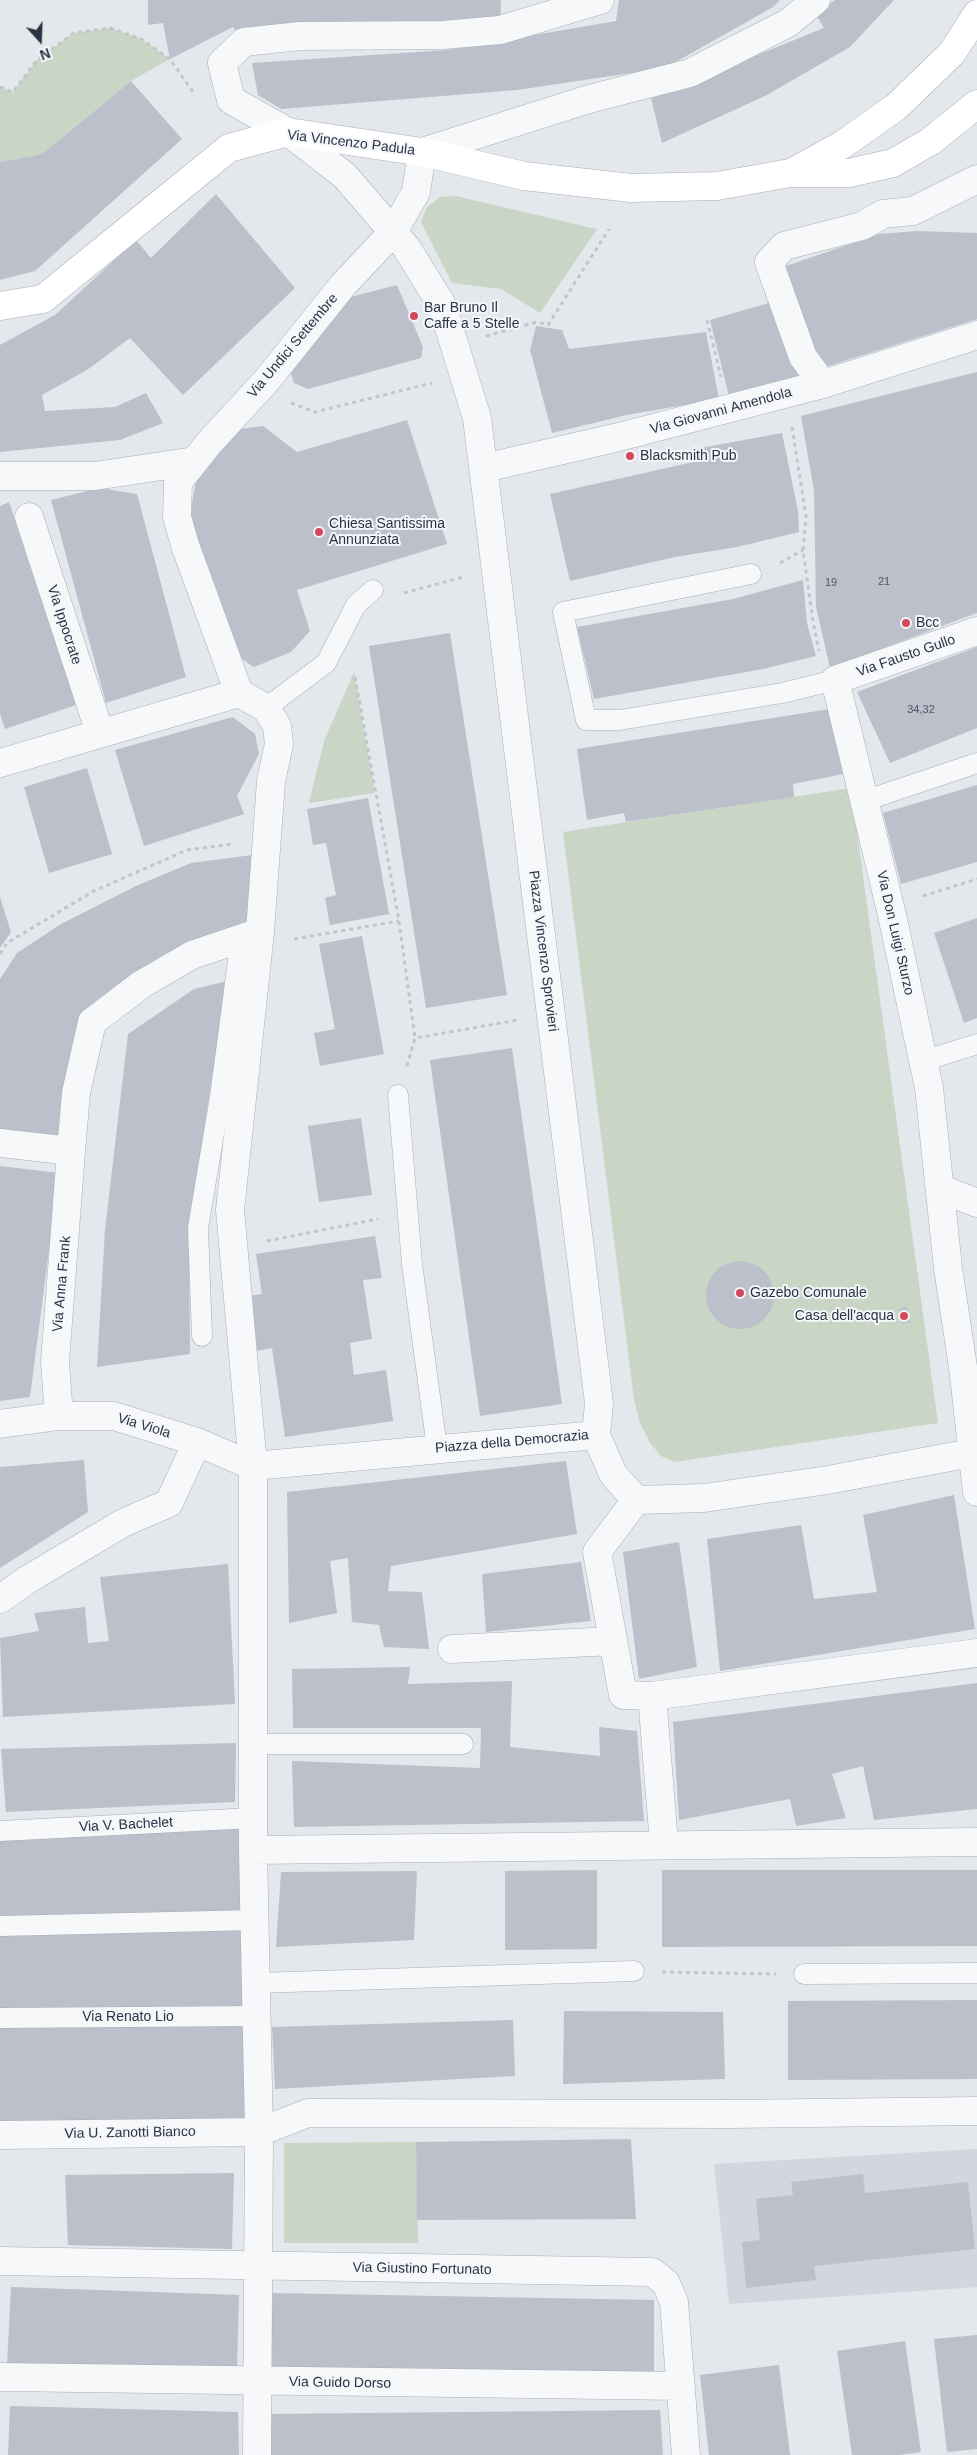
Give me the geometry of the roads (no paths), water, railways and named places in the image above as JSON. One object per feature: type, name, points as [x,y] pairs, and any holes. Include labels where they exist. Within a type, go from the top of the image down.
[{"type":"main road","points":[[790,173],[842,145],[896,108],[952,53],[977,14]]},
{"type":"main road","points":[[422,152],[524,176],[631,188],[717,186],[790,173],[849,174],[893,163],[931,141],[977,104]]},
{"type":"main road","name":"Via Vincenzo Padula","points":[[0,306],[42,298],[229,148],[288,132],[422,152]]},
{"type":"street","name":"Piazza Vincenzo Sprovieri","points":[[596,1435],[598,1404],[477,418],[442,306],[406,247],[345,176],[288,132],[230,100],[222,63],[244,42],[300,36],[443,35],[500,30],[600,0]]},
{"type":"street","name":"Via Vincenzo Padula","points":[[422,152],[589,99],[690,73],[788,23],[816,0]]},
{"type":"street","name":"Via Undici Settembre","points":[[240,693],[185,545],[177,517],[178,482],[267,380],[343,285],[393,232],[416,192],[422,152]]},
{"type":"street","points":[[823,384],[803,357],[769,262],[784,246],[862,226],[883,214],[913,211],[977,179]]},
{"type":"street","name":"Via Giovanni Amendola","points":[[484,468],[619,437],[823,384],[977,336]]},
{"type":"street","points":[[2,477],[95,476],[195,461]]},
{"type":"street","name":"Via Ippocrate","points":[[29,517],[100,734]]},
{"type":"street","name":"Via Fausto Gullo","points":[[835,680],[977,631]]},
{"type":"street","name":"Via Don Luigi Sturzo","points":[[835,680],[929,1088],[948,1268],[963,1367],[971,1453]]},
{"type":"street","points":[[0,763],[240,693],[266,708],[277,726],[279,744],[270,781],[266,840],[251,935],[230,1210],[253,1466],[253,1850],[259,2132],[257,2455]]},
{"type":"street","name":"Via Anna Frank","points":[[59,1416],[56,1362],[71,1151],[76,1093],[92,1022],[142,984],[192,955],[251,935]]},
{"type":"street","points":[[0,1144],[71,1151]]},
{"type":"street","points":[[941,1189],[977,1203]]},
{"type":"street","points":[[963,1367],[977,1326]]},
{"type":"street","name":"Via Viola","points":[[0,1424],[59,1416],[114,1416],[197,1442],[253,1466]]},
{"type":"street","name":"Piazza della Democrazia","points":[[253,1466],[596,1435],[613,1474],[636,1500]]},
{"type":"street","points":[[0,1599],[27,1580],[123,1523],[169,1502],[197,1442]]},
{"type":"street","points":[[977,1492],[971,1453],[837,1479],[704,1498],[636,1500],[597,1552],[623,1695],[652,1696],[977,1653]]},
{"type":"street","points":[[452,1649],[613,1641]]},
{"type":"street","points":[[652,1696],[664,1844]]},
{"type":"street","points":[[253,1850],[977,1842]]},
{"type":"street","points":[[259,2132],[308,2113],[730,2114],[977,2111]]},
{"type":"street","name":"Via U. Zanotti Bianco","points":[[0,2135],[259,2132]]},
{"type":"street","name":"Via Giustino Fortunato","points":[[0,2261],[258,2267],[652,2272],[666,2283],[674,2302],[686,2455]]},
{"type":"street","name":"Via Guido Dorso","points":[[0,2377],[258,2382],[681,2386]]},
{"type":"lane","points":[[751,574],[563,612],[586,720],[620,720],[782,693],[835,680]]},
{"type":"lane","points":[[266,708],[326,663],[356,605],[373,590]]},
{"type":"lane","points":[[864,801],[977,763]]},
{"type":"lane","points":[[202,1336],[198,1228],[220,1097],[251,935]]},
{"type":"lane","points":[[923,1061],[977,1044]]},
{"type":"lane","points":[[398,1095],[407,1213],[437,1448]]},
{"type":"lane","points":[[253,1744],[464,1744]]},
{"type":"lane","name":"Via V. Bachelet","points":[[0,1831],[253,1818]]},
{"type":"lane","points":[[0,1926],[255,1920]]},
{"type":"lane","points":[[256,1983],[634,1971]]},
{"type":"lane","points":[[804,1974],[977,1973]]},
{"type":"lane","name":"Via Renato Lio","points":[[0,2018],[256,2016]]},
{"type":"place","name":"Bar Bruno Il Caffe a 5 Stelle","points":[[414,316]]},
{"type":"place","name":"Blacksmith Pub","points":[[630,456]]},
{"type":"place","name":"Chiesa Santissima Annunziata","points":[[319,532]]},
{"type":"place","name":"Bcc","points":[[906,623]]},
{"type":"place","name":"Gazebo Comunale","points":[[740,1293]]},
{"type":"place","name":"Casa dell'acqua","points":[[904,1316]]}]
